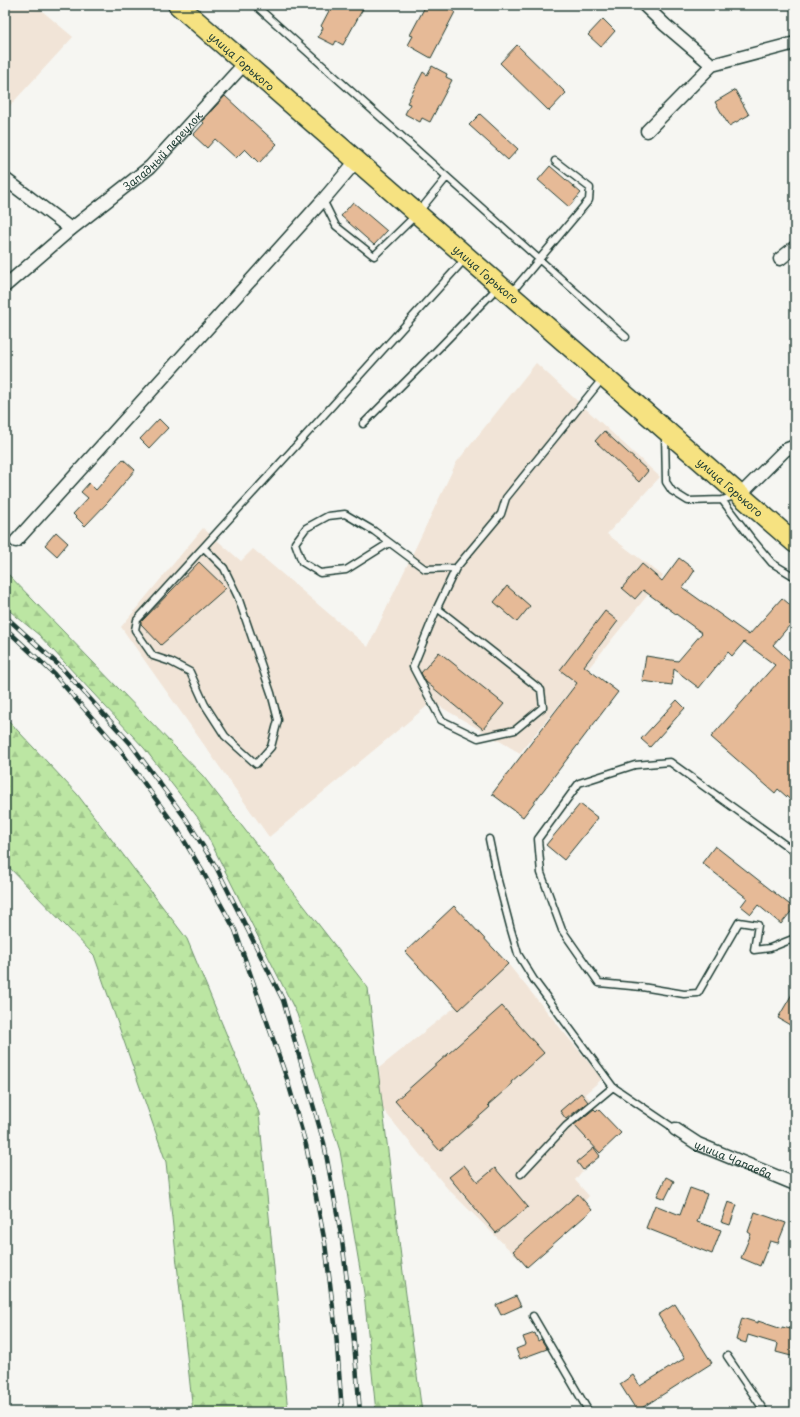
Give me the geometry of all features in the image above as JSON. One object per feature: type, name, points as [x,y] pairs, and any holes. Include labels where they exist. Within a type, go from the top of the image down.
[{"type":"main road","name":"улица Горького","points":[[178,5],[665,429],[731,497],[795,543]]},
{"type":"street","points":[[644,5],[712,65]]},
{"type":"street","points":[[647,131],[712,65],[795,43]]},
{"type":"street","name":"Западный переулок","points":[[5,286],[71,229],[150,167],[245,63]]},
{"type":"street","points":[[16,541],[323,200],[357,160]]},
{"type":"street","points":[[5,179],[71,229]]},
{"type":"street","points":[[780,259],[795,246]]},
{"type":"street","points":[[731,497],[785,450],[795,446]]},
{"type":"street","name":"улица Чапаева","points":[[676,1129],[698,1144],[795,1184]]},
{"type":"lane","points":[[254,5],[626,337]]},
{"type":"lane","points":[[363,424],[439,348],[540,260],[590,200],[590,188],[555,160]]},
{"type":"lane","points":[[323,200],[336,226],[374,256],[417,214],[447,177]]},
{"type":"lane","points":[[202,549],[205,549],[224,568],[238,597],[271,692],[278,720],[271,747],[256,764],[225,736],[204,705],[190,672],[171,662],[153,656],[135,630],[137,620],[467,257]]},
{"type":"lane","points":[[437,608],[541,690],[543,707],[515,730],[478,738],[441,720],[413,667],[437,608],[456,568],[501,514],[506,498],[604,377]]},
{"type":"lane","points":[[665,429],[666,482],[672,491],[688,501],[731,497],[751,538],[772,563],[795,577]]},
{"type":"lane","points":[[389,543],[346,570],[320,573],[302,562],[295,544],[306,528],[328,516],[345,514],[374,531],[425,569],[456,568]]},
{"type":"lane","points":[[795,852],[670,762],[635,765],[579,783],[538,839],[541,873],[562,930],[599,983],[642,987],[684,994],[698,993],[739,922],[758,925],[754,950],[770,948],[795,938]]},
{"type":"lane","points":[[489,839],[497,877],[518,954],[534,980],[613,1087],[676,1129]]},
{"type":"lane","points":[[521,1174],[566,1126],[613,1087]]},
{"type":"lane","points":[[533,1316],[589,1412]]},
{"type":"lane","points":[[727,1356],[765,1412]]},
{"type":"shaded area","points":[[5,5],[35,5],[73,37],[5,111]]},
{"type":"shaded area","points":[[536,363],[660,477],[607,534],[663,576],[520,753],[432,702],[269,837],[121,627],[203,528],[241,561],[253,549],[368,647],[456,463]]},
{"type":"shaded area","points":[[454,906],[508,964],[602,1079],[585,1094],[621,1133],[600,1153],[600,1156],[583,1170],[575,1180],[589,1196],[527,1267],[447,1188],[381,1107],[379,1068],[455,1007],[405,952]]},
{"type":"green space","points":[[5,571],[203,776],[368,988],[402,1265],[422,1412],[376,1412],[364,1293],[340,1151],[297,1014],[199,819],[144,748],[39,635],[5,607]]},
{"type":"green space","points":[[5,717],[77,794],[187,939],[259,1113],[288,1412],[193,1412],[166,1162],[94,955],[5,863]]},
{"type":"building","points":[[332,5],[365,5],[343,45],[336,41],[334,45],[318,37],[323,28],[321,26]]},
{"type":"building","points":[[426,5],[451,5],[449,9],[455,12],[431,58],[408,45],[413,36],[410,35]]},
{"type":"building","points":[[603,19],[615,31],[601,47],[588,35]]},
{"type":"building","points":[[517,45],[566,93],[549,111],[500,63]]},
{"type":"building","points":[[432,66],[447,74],[446,77],[452,80],[430,122],[422,118],[420,122],[405,114],[410,104],[407,103],[423,72],[427,75]]},
{"type":"building","points":[[735,90],[749,115],[729,126],[715,102]]},
{"type":"building","points":[[225,96],[277,144],[259,163],[245,149],[236,158],[215,139],[207,148],[193,135],[204,123],[202,121]]},
{"type":"building","points":[[480,114],[518,149],[508,160],[469,125]]},
{"type":"building","points":[[550,166],[581,193],[569,207],[538,180]]},
{"type":"building","points":[[353,202],[387,231],[374,245],[341,216]]},
{"type":"building","points":[[159,419],[168,428],[149,448],[140,439]]},
{"type":"building","points":[[604,431],[648,471],[639,482],[595,441]]},
{"type":"building","points":[[123,459],[135,470],[85,526],[73,514],[88,498],[81,492],[89,483],[96,490]]},
{"type":"building","points":[[56,532],[68,543],[57,556],[45,545]]},
{"type":"building","points":[[679,558],[695,570],[683,588],[749,635],[782,598],[795,609],[795,619],[773,645],[795,665],[795,804],[778,789],[775,793],[711,737],[775,665],[744,642],[732,656],[728,652],[699,688],[674,669],[672,685],[642,681],[646,656],[678,661],[702,633],[643,590],[635,599],[622,588],[642,564],[662,581]]},
{"type":"building","points":[[199,562],[226,588],[161,645],[141,624],[141,622]]},
{"type":"building","points":[[507,586],[530,606],[517,622],[494,602]]},
{"type":"building","points":[[605,611],[618,621],[584,666],[618,692],[523,817],[492,794],[577,683],[560,670]]},
{"type":"building","points":[[439,652],[504,704],[483,729],[426,682],[421,673]]},
{"type":"building","points":[[677,700],[685,708],[650,747],[641,739]]},
{"type":"building","points":[[580,804],[598,818],[564,860],[546,845]]},
{"type":"building","points":[[715,846],[794,908],[781,924],[758,905],[751,914],[741,906],[747,898],[702,863]]},
{"type":"building","points":[[454,906],[508,964],[459,1010],[405,952]]},
{"type":"building","points":[[795,989],[795,1028],[778,1018]]},
{"type":"building","points":[[502,1006],[544,1053],[511,1082],[512,1084],[488,1105],[490,1107],[440,1151],[395,1101]]},
{"type":"building","points":[[581,1093],[588,1102],[566,1119],[560,1111]]},
{"type":"building","points":[[594,1109],[596,1111],[598,1109],[621,1133],[600,1153],[574,1125]]},
{"type":"building","points":[[594,1148],[600,1156],[583,1170],[577,1162]]},
{"type":"building","points":[[464,1165],[478,1182],[495,1168],[528,1207],[496,1233],[449,1177]]},
{"type":"building","points":[[666,1177],[674,1181],[665,1199],[657,1196]]},
{"type":"building","points":[[690,1188],[707,1194],[697,1222],[721,1230],[712,1254],[646,1228],[655,1205],[680,1215]]},
{"type":"building","points":[[578,1194],[592,1210],[527,1267],[513,1251]]},
{"type":"building","points":[[728,1202],[737,1205],[730,1225],[721,1222]]},
{"type":"building","points":[[755,1212],[786,1223],[778,1243],[770,1241],[760,1266],[741,1258],[751,1234],[748,1232]]},
{"type":"building","points":[[516,1296],[521,1306],[501,1315],[496,1305]]},
{"type":"building","points":[[675,1304],[712,1363],[637,1411],[620,1384],[633,1375],[640,1386],[685,1358],[658,1315]]},
{"type":"building","points":[[742,1318],[758,1323],[758,1321],[782,1329],[782,1327],[795,1330],[795,1357],[776,1352],[778,1344],[748,1335],[746,1343],[736,1340]]},
{"type":"building","points":[[535,1333],[538,1341],[541,1339],[547,1349],[520,1359],[516,1349],[526,1345],[523,1337]]},
{"type":"railway","points":[[5,616],[62,668],[130,743],[186,819],[216,867],[283,1000],[324,1143],[342,1240],[353,1331],[360,1412]]},
{"type":"railway","points":[[5,628],[54,674],[120,750],[176,827],[235,930],[287,1079],[306,1145],[325,1243],[336,1332],[342,1412]]}]
